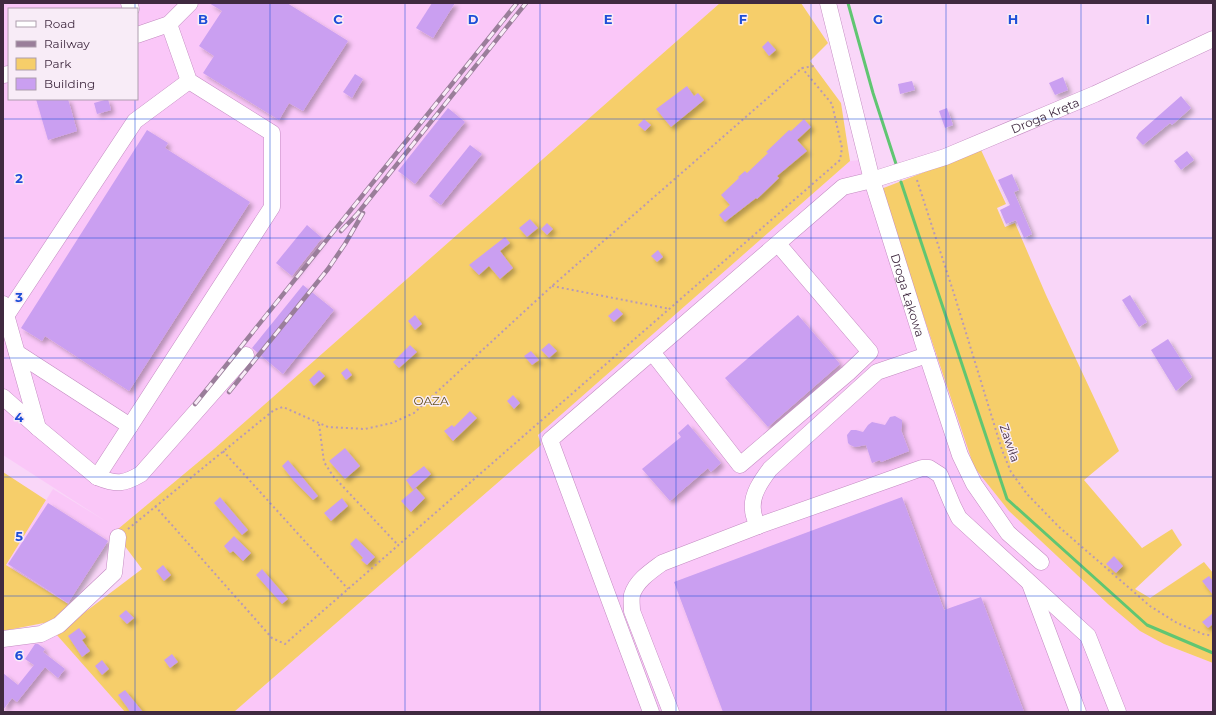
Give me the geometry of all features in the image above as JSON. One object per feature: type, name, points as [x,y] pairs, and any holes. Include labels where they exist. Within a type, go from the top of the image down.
[{"type":"street","points":[[138,32],[169,24],[190,3]]},
{"type":"street","name":"Droga Łąkowa","points":[[828,3],[872,180],[960,455],[974,484],[1008,533],[1040,562]]},
{"type":"street","points":[[97,477],[272,207],[272,133],[189,81],[169,24]]},
{"type":"street","name":"Droga Kręta","points":[[651,712],[550,440],[843,187],[893,174],[945,157],[1095,94],[1213,39]]},
{"type":"street","points":[[38,428],[5,310],[135,121],[189,81]]},
{"type":"street","points":[[652,352],[740,465],[842,378],[870,352],[778,244]]},
{"type":"street","points":[[16,353],[130,426]]},
{"type":"street","points":[[3,397],[97,477],[110,483],[123,482],[142,474],[246,354]]},
{"type":"street","points":[[758,526],[753,510],[754,497],[760,483],[770,469],[877,372],[927,355]]},
{"type":"street","points":[[671,712],[632,611],[632,596],[637,586],[649,572],[662,563],[758,526],[922,468],[929,468],[940,475],[952,506],[959,518],[1088,636],[1118,712]]},
{"type":"street","points":[[3,639],[41,634],[59,625],[114,573],[118,537]]},
{"type":"street","points":[[1029,582],[1078,712]]},
{"type":"path","points":[[118,537],[274,410],[283,408],[328,427],[365,429],[392,423],[414,412],[552,286],[802,68],[814,66]]},
{"type":"path","points":[[155,506],[272,638],[285,644],[840,160],[842,148],[832,104],[802,68]]},
{"type":"path","name":"Zawiła","points":[[911,168],[955,296],[1002,450],[1011,472],[1026,494],[1059,527],[1150,606],[1177,622],[1203,634],[1213,636]]},
{"type":"path","points":[[552,286],[670,309]]},
{"type":"path","points":[[319,424],[324,462],[333,476],[398,545]]},
{"type":"path","points":[[223,451],[348,589]]},
{"type":"shaded area","points":[[3,3],[720,3],[214,449],[118,529],[117,528],[68,604],[6,565],[53,489],[107,522],[3,455]]},
{"type":"shaded area","points":[[873,159],[974,467],[1009,511],[1108,604],[1164,644],[1213,663],[1213,712],[234,712],[541,445],[538,435],[850,161]]},
{"type":"shaded area","points":[[56,634],[125,712],[3,712],[3,647],[46,641]]},
{"type":"green space","name":"OAZA","points":[[720,3],[801,3],[828,43],[810,61],[841,103],[850,161],[538,435],[541,445],[234,712],[125,712],[56,634],[142,569],[115,533],[118,529],[214,449]]},
{"type":"green space","points":[[981,150],[1006,204],[997,208],[1005,227],[1015,223],[1046,295],[1119,451],[1084,480],[1142,548],[1172,529],[1182,545],[1135,589],[1150,598],[1204,562],[1213,573],[1213,663],[1164,644],[1140,631],[1108,604],[1009,511],[974,467],[881,189]]},
{"type":"green space","points":[[3,472],[46,500],[6,565],[68,604],[61,615],[54,621],[3,631]]},
{"type":"building","points":[[209,3],[287,3],[348,41],[303,111],[289,103],[279,120],[203,73],[214,56],[199,46],[222,11]]},
{"type":"building","points":[[432,3],[455,3],[433,38],[416,28]]},
{"type":"building","points":[[768,41],[776,50],[769,56],[762,47]]},
{"type":"building","points":[[355,74],[363,79],[352,98],[343,92]]},
{"type":"building","points":[[1063,77],[1068,90],[1055,95],[1049,83]]},
{"type":"building","points":[[912,81],[915,90],[900,94],[898,84]]},
{"type":"building","points":[[687,86],[694,96],[698,93],[704,100],[671,127],[656,109]]},
{"type":"building","points":[[1181,96],[1191,108],[1172,125],[1170,123],[1143,145],[1136,138],[1139,133]]},
{"type":"building","points":[[36,100],[68,100],[77,131],[48,140]]},
{"type":"building","points":[[108,100],[111,110],[97,114],[94,103]]},
{"type":"building","points":[[448,108],[465,122],[415,184],[398,171]]},
{"type":"building","points":[[947,108],[953,125],[945,128],[939,111]]},
{"type":"building","points":[[644,119],[651,125],[645,131],[638,125]]},
{"type":"building","points":[[804,119],[811,127],[797,140],[807,151],[777,176],[779,178],[757,199],[756,198],[725,222],[719,215],[730,205],[721,195],[739,178],[738,177],[745,171],[747,173],[768,153],[766,152],[789,130],[791,131]]},
{"type":"building","points":[[147,130],[168,143],[165,148],[250,202],[129,391],[45,336],[42,341],[21,328]]},
{"type":"building","points":[[470,145],[482,154],[441,205],[429,196]]},
{"type":"building","points":[[1187,151],[1194,160],[1181,170],[1174,161]]},
{"type":"building","points":[[1012,174],[1019,190],[1014,192],[1032,234],[1024,238],[1016,220],[1006,224],[1000,210],[1010,205],[998,180]]},
{"type":"building","points":[[530,219],[538,228],[527,237],[519,228]]},
{"type":"building","points":[[547,223],[553,229],[547,235],[541,229]]},
{"type":"building","points":[[307,225],[322,238],[292,276],[276,263]]},
{"type":"building","points":[[505,237],[510,243],[500,251],[513,268],[500,279],[489,266],[479,275],[469,265]]},
{"type":"building","points":[[658,250],[663,257],[657,262],[651,256]]},
{"type":"building","points":[[303,285],[334,310],[283,374],[252,348]]},
{"type":"building","points":[[1130,295],[1147,322],[1139,327],[1122,300]]},
{"type":"building","points":[[617,308],[623,314],[614,322],[608,316]]},
{"type":"building","points":[[415,315],[422,324],[415,330],[408,321]]},
{"type":"building","points":[[798,315],[840,364],[768,427],[725,378]]},
{"type":"building","points":[[1168,339],[1192,377],[1176,391],[1151,350]]},
{"type":"building","points":[[549,343],[557,351],[549,358],[541,350]]},
{"type":"building","points":[[410,345],[417,352],[399,368],[393,362]]},
{"type":"building","points":[[531,351],[539,360],[532,365],[524,356]]},
{"type":"building","points":[[347,368],[352,375],[346,380],[341,373]]},
{"type":"building","points":[[319,370],[325,376],[314,386],[309,380]]},
{"type":"building","points":[[513,395],[520,403],[514,409],[507,401]]},
{"type":"building","points":[[470,411],[477,418],[453,441],[444,431],[452,425],[454,427]]},
{"type":"building","points":[[895,416],[902,420],[901,430],[909,451],[881,462],[880,460],[872,463],[866,445],[855,447],[848,443],[847,435],[851,430],[863,432],[872,422],[885,425],[890,417]]},
{"type":"building","points":[[688,424],[721,463],[711,472],[708,468],[670,501],[642,469],[681,437],[678,433]]},
{"type":"building","points":[[345,448],[360,466],[345,479],[329,461]]},
{"type":"building","points":[[288,460],[318,496],[313,500],[294,481],[282,466]]},
{"type":"building","points":[[424,466],[431,474],[413,490],[406,480]]},
{"type":"building","points":[[416,488],[425,498],[411,512],[401,501]]},
{"type":"building","points":[[220,497],[248,530],[242,535],[214,503]]},
{"type":"building","points":[[902,497],[944,610],[981,597],[1024,712],[723,712],[674,582]]},
{"type":"building","points":[[342,498],[348,506],[331,521],[324,513]]},
{"type":"building","points":[[48,503],[108,541],[68,603],[8,564]]},
{"type":"building","points":[[234,536],[251,553],[243,561],[233,551],[230,553],[224,546]]},
{"type":"building","points":[[356,538],[375,557],[367,565],[361,560],[363,558],[350,544]]},
{"type":"building","points":[[1114,556],[1123,566],[1116,573],[1106,564]]},
{"type":"building","points":[[163,565],[171,575],[164,581],[156,571]]},
{"type":"building","points":[[262,569],[288,599],[282,604],[256,575]]},
{"type":"building","points":[[1209,576],[1213,581],[1213,595],[1202,581]]},
{"type":"building","points":[[126,610],[134,618],[127,624],[119,616]]},
{"type":"building","points":[[1213,613],[1213,624],[1208,628],[1202,622]]},
{"type":"building","points":[[79,628],[86,637],[82,640],[90,651],[82,657],[68,636]]},
{"type":"building","points":[[35,644],[38,644],[45,649],[43,652],[65,669],[58,678],[45,667],[17,702],[12,698],[3,710],[3,673],[18,685],[34,665],[25,659]]},
{"type":"building","points":[[172,654],[178,662],[170,668],[164,660]]},
{"type":"building","points":[[102,660],[109,669],[102,675],[95,666]]},
{"type":"building","points":[[125,690],[143,712],[130,712],[118,695]]},
{"type":"waterway","points":[[848,3],[873,93],[897,167]]},
{"type":"waterway","points":[[901,182],[1007,499],[1147,625],[1213,653]]},
{"type":"railway","points":[[195,404],[517,3]]},
{"type":"railway","points":[[341,231],[358,213],[526,3]]},
{"type":"railway","points":[[229,392],[328,269],[363,213]]}]
